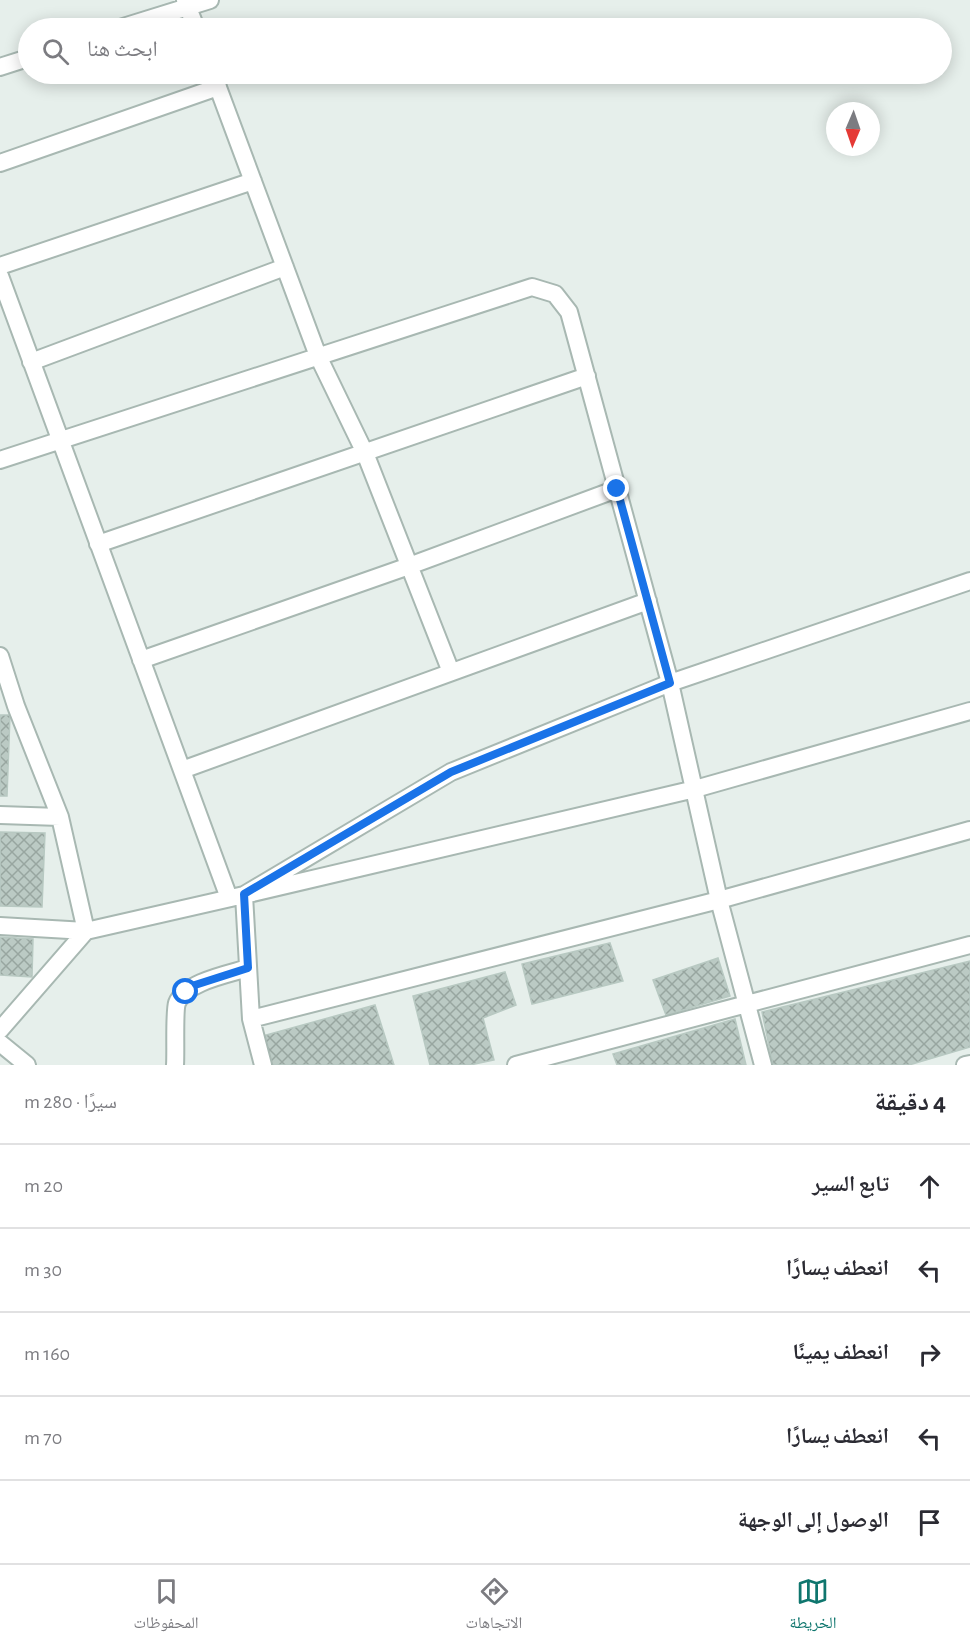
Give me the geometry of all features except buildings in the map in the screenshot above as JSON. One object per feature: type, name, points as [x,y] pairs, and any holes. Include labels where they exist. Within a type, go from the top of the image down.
[{"type":"street","points":[[148,18],[187,4],[210,0]]},
{"type":"street","points":[[0,67],[18,61]]},
{"type":"street","points":[[0,163],[205,84]]},
{"type":"street","points":[[217,84],[318,356],[365,453],[451,672]]},
{"type":"street","points":[[0,266],[253,181]]},
{"type":"street","points":[[31,362],[285,267]]},
{"type":"street","points":[[0,276],[182,770],[236,896],[248,968],[251,1019],[262,1065]]},
{"type":"street","points":[[0,460],[532,287],[555,294],[569,312],[648,601],[670,683],[719,900],[763,1065]]},
{"type":"street","points":[[0,328],[16,322]]},
{"type":"street","points":[[98,544],[586,376]]},
{"type":"street","points":[[141,660],[409,566],[617,489]]},
{"type":"street","points":[[236,896],[451,772],[670,683],[970,581]]},
{"type":"street","points":[[182,770],[648,601]]},
{"type":"street","points":[[0,656],[8,706],[60,817],[86,931]]},
{"type":"street","points":[[0,926],[86,931],[695,789],[970,711]]},
{"type":"street","points":[[0,815],[60,817]]},
{"type":"street","points":[[251,1019],[719,900],[970,830]]},
{"type":"street","points":[[0,1030],[86,931]]},
{"type":"street","points":[[516,1065],[970,945]]},
{"type":"street","points":[[175,1065],[177,1003],[195,985],[248,968]]},
{"type":"street","points":[[0,1043],[27,1065]]},
{"type":"street","points":[[965,1065],[970,1064]]},
{"type":"route","points":[[186,992],[195,985],[248,968],[244,894],[451,772],[670,683],[617,489]]}]
